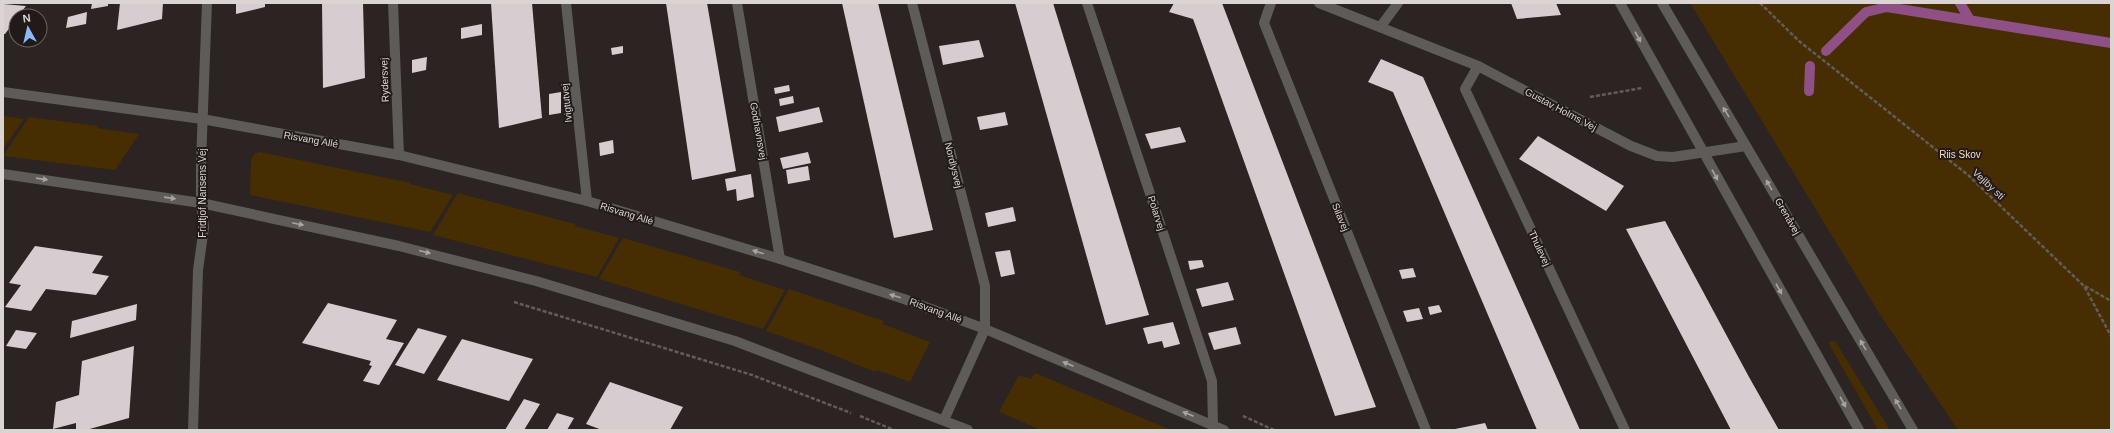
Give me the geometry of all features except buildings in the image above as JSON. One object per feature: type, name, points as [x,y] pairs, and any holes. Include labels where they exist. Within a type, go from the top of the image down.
[{"type":"street","name":"Fridtjof Nansens Vej","points":[[193,430],[198,270],[204,227],[201,203],[206,3]]},
{"type":"street","name":"Rydersvej","points":[[393,3],[399,155]]},
{"type":"street","name":"Ivigtutvej","points":[[566,3],[587,201]]},
{"type":"street","name":"Godhavnsvej","points":[[737,3],[780,259]]},
{"type":"street","name":"Nordlysvej","points":[[912,3],[985,286],[985,329]]},
{"type":"street","name":"Polarvej","points":[[1087,3],[1212,381],[1213,425]]},
{"type":"street","name":"Silavej","points":[[1271,3],[1264,23],[1426,430]]},
{"type":"street","name":"Gustav Holms Vej","points":[[1319,3],[1381,26],[1478,66],[1631,146],[1657,156],[1673,157],[1746,146]]},
{"type":"street","points":[[1381,26],[1398,3]]},
{"type":"street","points":[[1620,3],[1859,430]]},
{"type":"street","name":"Grenåvej","points":[[1662,3],[1913,430]]},
{"type":"street","name":"Thulevej","points":[[1478,66],[1465,89],[1625,430]]},
{"type":"street","name":"Risvang Allé","points":[[3,92],[202,119],[399,155],[587,201],[780,259],[904,299],[985,329],[1224,430]]},
{"type":"street","points":[[3,174],[201,203],[399,246],[536,280],[735,342],[968,430]]},
{"type":"street","points":[[944,420],[985,329]]},
{"type":"path","name":"Vejlby sti","points":[[1760,3],[1798,41],[1968,174],[2084,286],[2111,336]]},
{"type":"path","points":[[1553,104],[1664,84]]},
{"type":"path","points":[[2084,286],[2111,301]]},
{"type":"path","points":[[510,300],[752,375],[894,430]]},
{"type":"green space","name":"Riis Skov","points":[[1690,3],[2111,3],[2111,430],[1958,430],[1879,313]]},
{"type":"green space","points":[[3,116],[24,119],[3,149]]},
{"type":"green space","points":[[29,117],[98,126],[97,128],[139,134],[115,170],[3,156]]},
{"type":"green space","points":[[260,152],[411,183],[410,184],[453,195],[430,232],[250,195],[251,160],[254,154]]},
{"type":"green space","points":[[458,193],[575,224],[575,226],[619,238],[597,277],[433,235]]},
{"type":"green space","points":[[623,238],[740,272],[739,275],[785,290],[763,329],[599,279]]},
{"type":"green space","points":[[789,289],[884,321],[883,324],[930,342],[910,382],[877,370],[875,372],[821,350],[766,331]]},
{"type":"green space","points":[[1835,341],[1890,430],[1878,430],[1828,342]]},
{"type":"green space","points":[[1035,373],[1171,430],[1041,430],[999,412],[1019,375],[1031,379]]},
{"type":"waterway","points":[[1960,3],[1970,20]]},
{"type":"waterway","points":[[1826,51],[1866,12],[1887,7],[2111,43]]},
{"type":"waterway","points":[[1809,91],[1810,66]]}]
